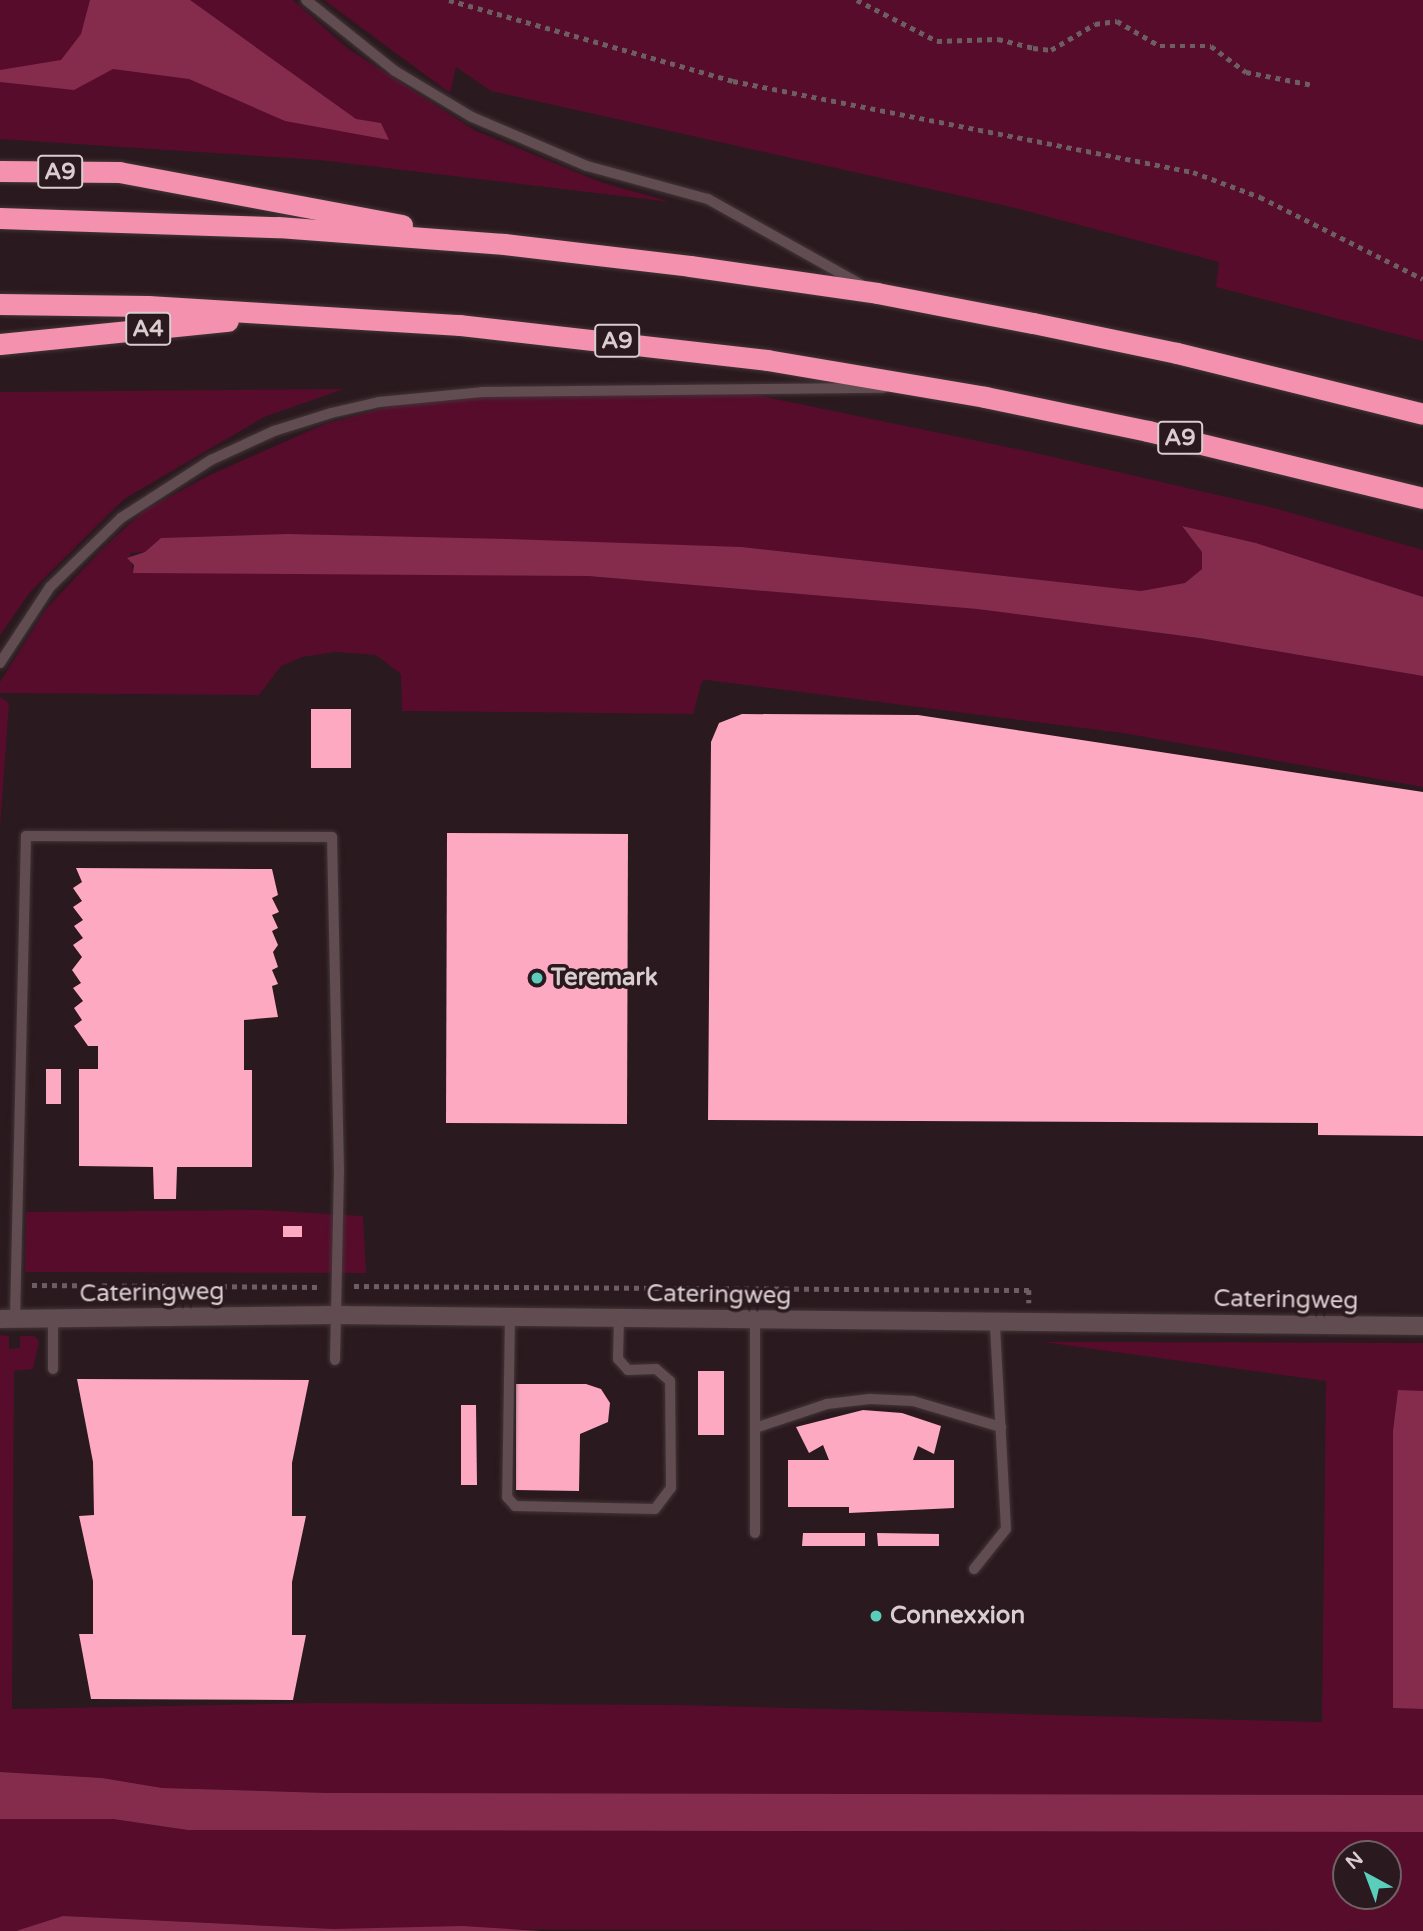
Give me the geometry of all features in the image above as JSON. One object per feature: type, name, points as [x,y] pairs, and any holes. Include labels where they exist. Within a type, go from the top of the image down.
[{"type":"highway","name":"A9","points":[[0,171],[119,172],[504,244],[877,293],[1177,353],[1423,414]]},
{"type":"highway","name":"A9","points":[[0,218],[122,219],[504,244]]},
{"type":"highway","name":"A9","points":[[0,304],[296,314],[460,325],[631,343],[935,388],[1149,430],[1423,498]]},
{"type":"highway","name":"A4","points":[[0,344],[296,314]]},
{"type":"street","name":"Cateringweg","points":[[8,1319],[335,1315],[1423,1326]]},
{"type":"lane","name":"A9","points":[[306,0],[395,71],[472,117],[555,155],[708,199],[877,293]]},
{"type":"lane","name":"A9","points":[[0,663],[50,587],[121,518],[211,460],[331,413],[379,402],[482,392],[935,388]]},
{"type":"lane","points":[[8,1319],[15,1284],[26,836],[332,836],[339,1170],[335,1360]]},
{"type":"lane","points":[[510,1316],[508,1497],[515,1506],[655,1509],[671,1488],[670,1381],[656,1369],[628,1370],[618,1359],[619,1318]]},
{"type":"lane","points":[[53,1319],[53,1369]]},
{"type":"lane","points":[[755,1320],[755,1533]]},
{"type":"lane","points":[[974,1569],[1006,1529],[995,1323]]},
{"type":"lane","points":[[755,1428],[827,1404],[870,1399],[913,1401],[1001,1427]]},
{"type":"path","points":[[449,0],[733,82],[1193,172],[1260,197],[1423,279]]},
{"type":"path","points":[[857,0],[937,41],[998,39],[1051,50],[1094,24],[1117,21],[1160,46],[1211,46],[1246,72],[1313,85]]},
{"type":"path","points":[[15,1284],[1029,1290],[1030,1323]]},
{"type":"shaded area","points":[[0,0],[293,0],[347,48],[474,130],[600,182],[671,202],[319,160],[0,139]]},
{"type":"shaded area","points":[[90,0],[190,0],[356,119],[381,123],[389,140],[285,121],[189,79],[113,69],[74,90],[0,82],[0,70],[61,60],[81,34]]},
{"type":"shaded area","points":[[324,0],[1423,0],[1423,341],[1216,287],[1219,262],[1011,207],[491,91],[456,67],[450,93]]},
{"type":"shaded area","points":[[344,389],[264,417],[124,499],[30,592],[0,635],[0,392]]},
{"type":"shaded area","points":[[486,390],[742,392],[1027,451],[1274,508],[1423,550],[1423,597],[1256,543],[1182,527],[1202,552],[1202,569],[1185,583],[1141,591],[742,547],[288,534],[161,538],[145,552],[130,553],[133,572],[588,576],[977,609],[1199,638],[1423,676],[1423,787],[1123,733],[706,680],[702,681],[693,714],[402,711],[401,674],[376,655],[335,652],[302,657],[281,666],[259,695],[0,693],[0,682],[46,609],[102,549],[145,510],[210,475],[325,424],[400,404]]},
{"type":"shaded area","points":[[1182,526],[1256,543],[1423,597],[1423,676],[1199,638],[977,609],[588,576],[133,573],[134,565],[127,558],[145,552],[161,538],[288,534],[507,539],[742,547],[1141,591],[1185,583],[1202,569],[1202,552]]},
{"type":"shaded area","points":[[0,697],[9,703],[0,827]]},
{"type":"shaded area","points":[[263,1210],[363,1216],[366,1273],[25,1272],[26,1212]]},
{"type":"shaded area","points":[[0,1335],[9,1336],[9,1349],[20,1348],[20,1336],[34,1336],[39,1341],[33,1369],[14,1371],[12,1709],[313,1703],[679,1705],[1322,1722],[1326,1381],[1043,1342],[1423,1343],[1423,1391],[1398,1391],[1393,1431],[1393,1708],[1423,1709],[1423,1795],[327,1793],[162,1788],[102,1778],[0,1772]]},
{"type":"shaded area","points":[[1398,1390],[1423,1391],[1423,1709],[1393,1708],[1393,1431]]},
{"type":"shaded area","points":[[0,1772],[102,1778],[162,1788],[327,1793],[1423,1795],[1423,1832],[188,1830],[113,1819],[0,1819]]},
{"type":"shaded area","points":[[0,1819],[113,1819],[188,1830],[1423,1832],[1423,1931],[334,1929],[63,1916],[16,1931],[0,1931]]},
{"type":"shaded area","points":[[63,1916],[334,1929],[462,1926],[541,1931],[16,1931]]},
{"type":"building","points":[[311,709],[351,709],[351,768],[311,768]]},
{"type":"building","points":[[742,714],[918,715],[1423,792],[1423,1136],[1318,1135],[1318,1123],[708,1120],[711,742],[719,723]]},
{"type":"building","name":"Teremark","points":[[447,833],[628,834],[627,1124],[446,1123]]},
{"type":"building","points":[[76,868],[272,869],[278,895],[272,898],[279,912],[272,915],[278,928],[272,931],[278,945],[273,952],[278,967],[272,970],[278,984],[272,986],[278,1017],[244,1020],[244,1070],[252,1070],[252,1167],[177,1167],[176,1199],[154,1199],[153,1167],[79,1166],[79,1069],[98,1069],[98,1046],[88,1046],[74,1026],[82,1020],[74,1008],[83,1001],[73,988],[81,983],[72,970],[82,957],[73,945],[83,938],[74,926],[83,920],[73,907],[82,901],[73,888],[82,882]]},
{"type":"building","points":[[46,1069],[61,1069],[61,1104],[46,1104]]},
{"type":"building","points":[[283,1226],[302,1226],[302,1237],[283,1237]]},
{"type":"building","points":[[698,1371],[724,1371],[724,1435],[698,1435]]},
{"type":"building","points":[[77,1379],[309,1380],[292,1463],[292,1516],[306,1516],[292,1582],[292,1635],[306,1635],[293,1700],[91,1699],[79,1634],[93,1634],[93,1581],[79,1516],[94,1515],[93,1462]]},
{"type":"building","points":[[516,1384],[586,1384],[601,1389],[610,1403],[608,1422],[580,1434],[579,1491],[516,1490]]},
{"type":"building","points":[[461,1405],[476,1405],[477,1485],[461,1485]]},
{"type":"building","points":[[863,1410],[902,1413],[941,1426],[934,1454],[918,1446],[913,1460],[954,1460],[954,1508],[849,1513],[849,1507],[788,1507],[788,1460],[829,1460],[823,1445],[809,1453],[796,1427]]},
{"type":"building","points":[[803,1533],[865,1533],[865,1546],[802,1546]]},
{"type":"building","points":[[877,1533],[939,1534],[939,1546],[878,1546]]},
{"type":"place","name":"Teremark","points":[[537,978]]},
{"type":"place","name":"Connexxion","points":[[876,1616]]}]
